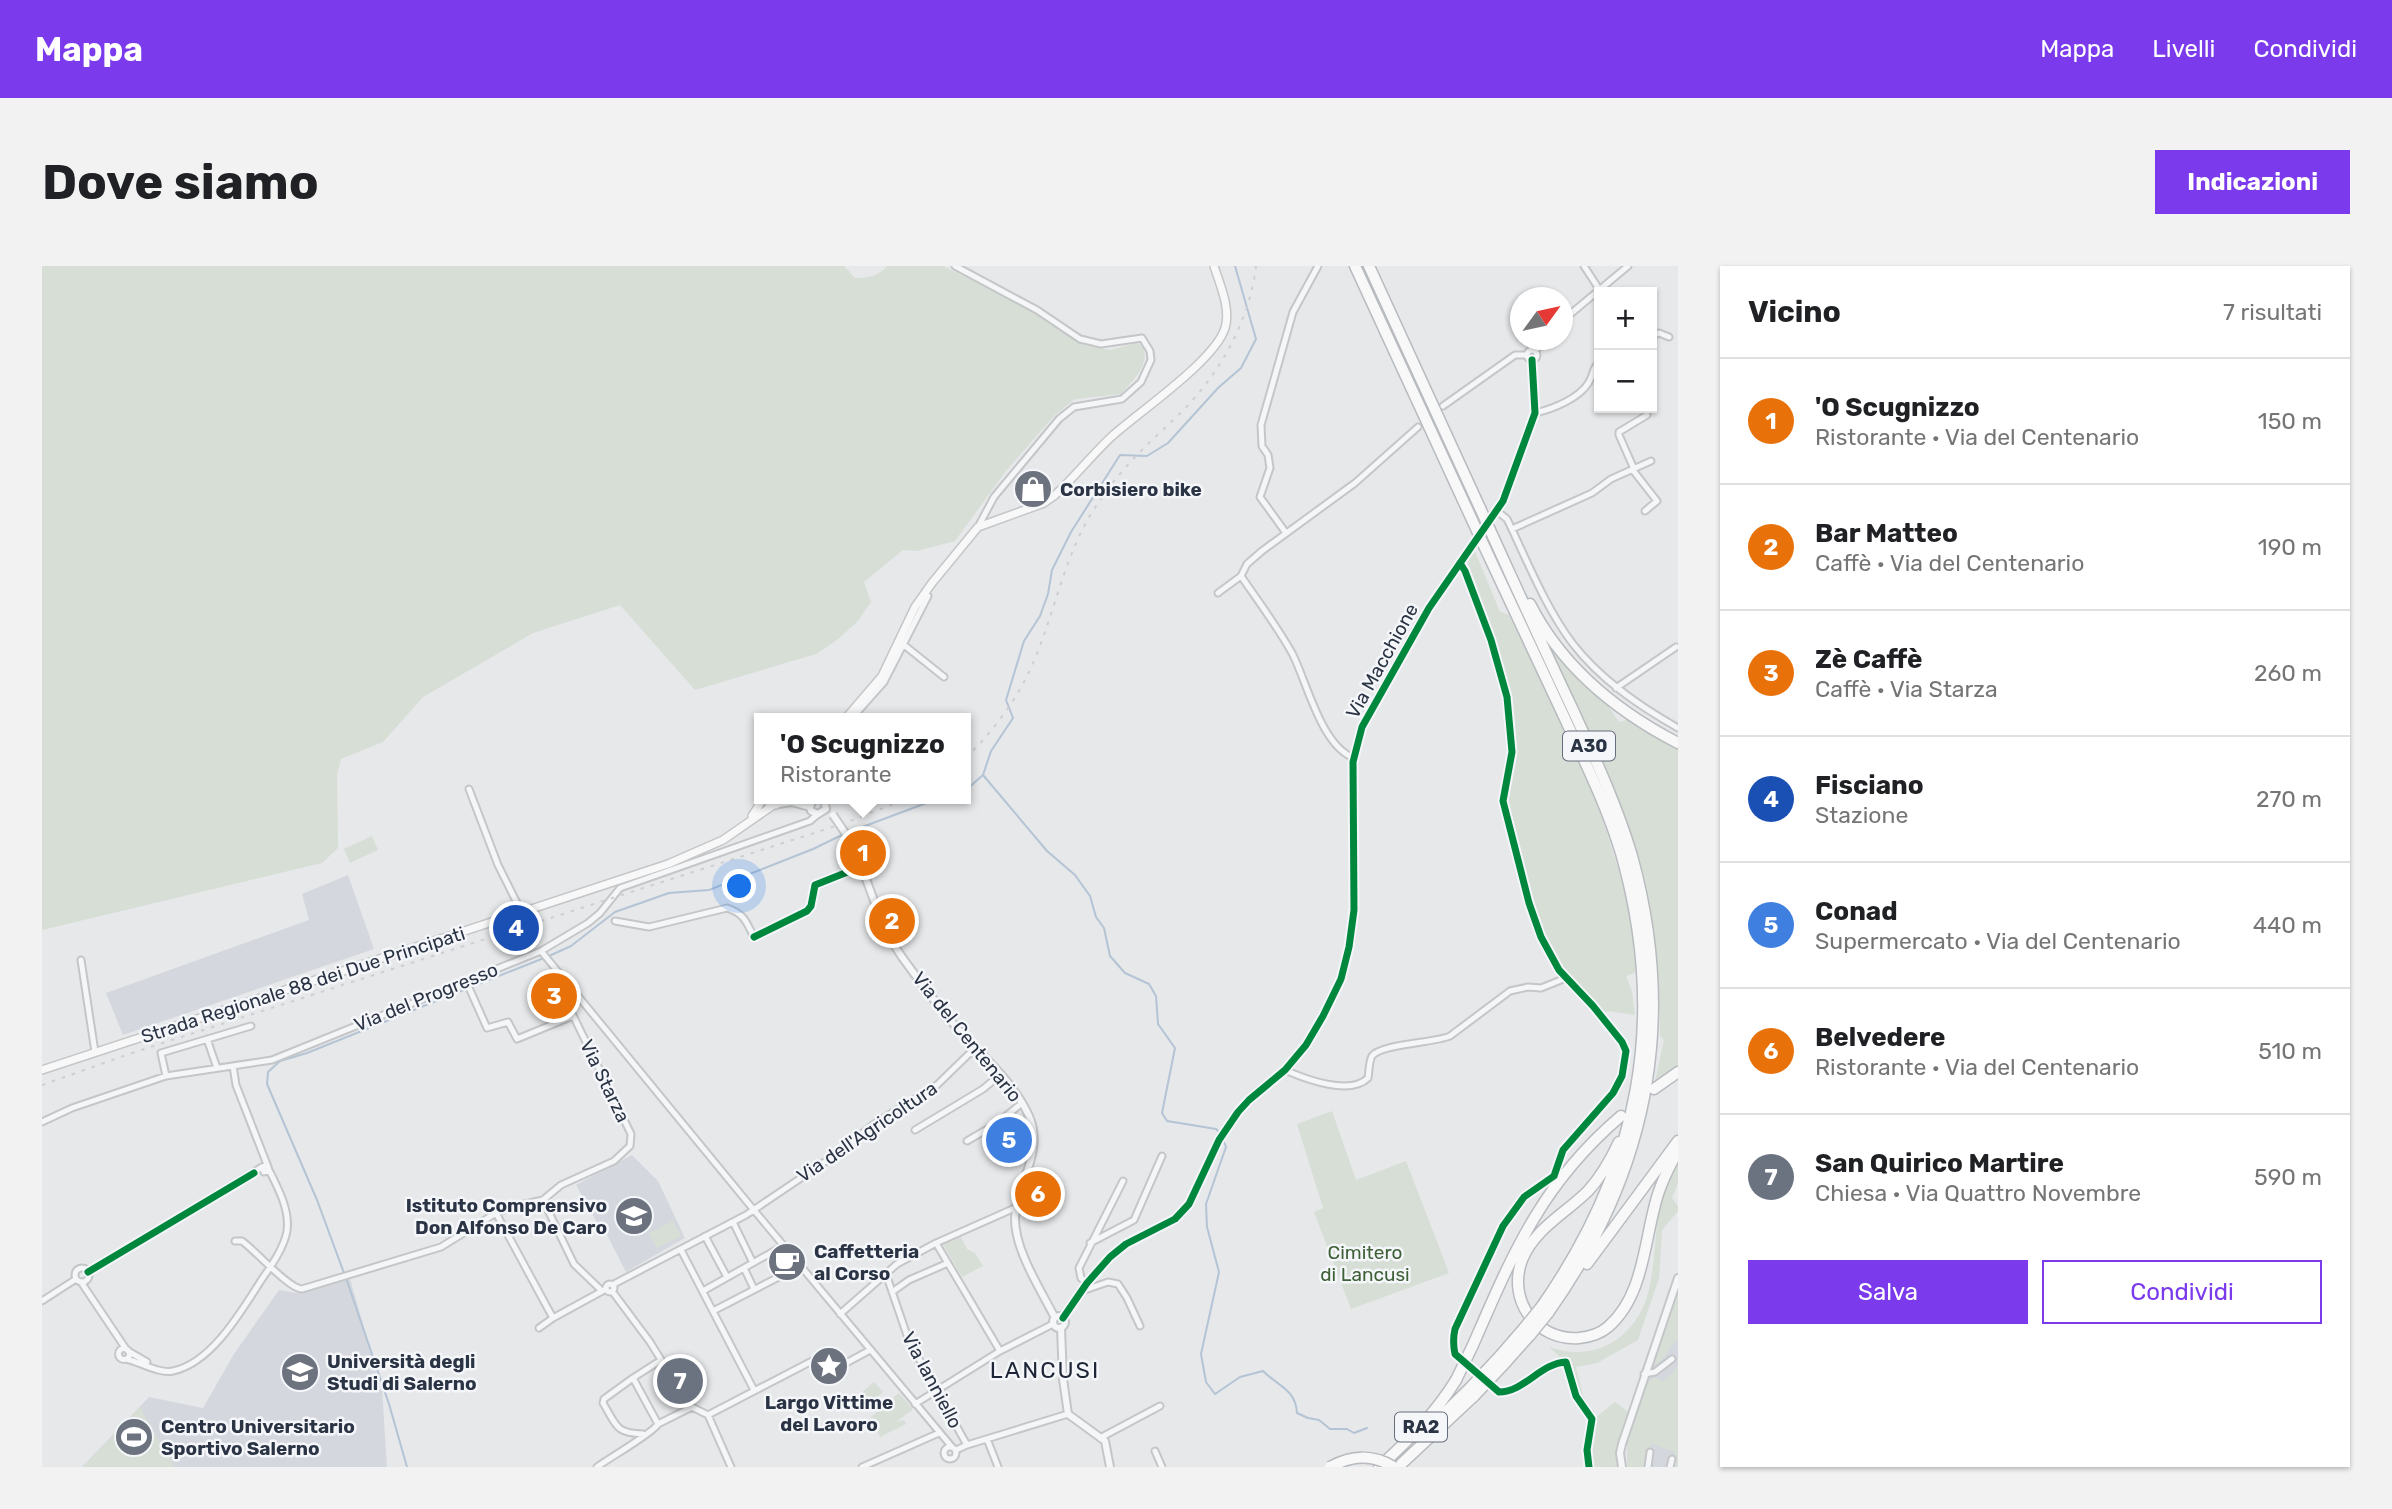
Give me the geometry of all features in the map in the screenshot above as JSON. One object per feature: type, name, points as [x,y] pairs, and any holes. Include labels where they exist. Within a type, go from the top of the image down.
[{"type":"highway","name":"A30","points":[[1355,266],[1608,816],[1630,888],[1648,975]]},
{"type":"highway","name":"A30","points":[[1369,266],[1615,807],[1640,888],[1650,936],[1648,975],[1652,1051],[1641,1121],[1619,1190],[1595,1239],[1564,1290],[1472,1392],[1385,1467]]},
{"type":"highway","points":[[1490,530],[1533,610],[1576,669],[1625,713],[1678,743]]},
{"type":"highway","name":"A30","points":[[1545,1309],[1579,1249],[1612,1180],[1633,1112],[1649,1002]]},
{"type":"highway","points":[[1641,1064],[1636,1070],[1621,1139],[1611,1158],[1589,1190],[1538,1234],[1523,1258],[1517,1283],[1518,1296],[1525,1311],[1542,1329],[1570,1338],[1587,1337],[1606,1329],[1620,1315],[1638,1276],[1658,1193],[1678,1151]]},
{"type":"highway","points":[[1654,1089],[1678,1072]]},
{"type":"highway","name":"RA2","points":[[1379,1467],[1416,1434],[1456,1380],[1520,1240],[1538,1210],[1582,1153],[1621,1116]]},
{"type":"highway","points":[[1564,1290],[1586,1265],[1678,1141]]},
{"type":"highway","points":[[1331,1467],[1344,1460],[1370,1457],[1396,1467],[1472,1392]]},
{"type":"main road","points":[[850,713],[883,676],[915,607],[978,527],[1044,503],[1054,496],[1111,437],[1165,394],[1214,348],[1222,338],[1226,317],[1214,266]]},
{"type":"main road","name":"Strada Regionale 88 dei Due Principati","points":[[745,825],[760,804]]},
{"type":"main road","name":"Strada Regionale 88 dei Due Principati","points":[[42,1070],[698,853],[782,804]]},
{"type":"street","points":[[955,266],[1037,310],[1080,339],[1101,344],[1142,338],[1150,351],[1151,360],[1141,382],[1122,399],[1074,407],[1059,419],[994,497],[978,527]]},
{"type":"street","points":[[1286,533],[1260,497],[1270,468],[1268,455],[1262,446],[1261,425],[1293,312],[1318,266]]},
{"type":"street","points":[[1584,266],[1598,287]]},
{"type":"street","points":[[1602,287],[1628,266]]},
{"type":"street","points":[[1573,312],[1594,293]]},
{"type":"street","points":[[1657,334],[1669,337]]},
{"type":"street","points":[[1443,406],[1515,355],[1527,355],[1532,360],[1537,356],[1535,351],[1530,350],[1527,355]]},
{"type":"street","name":"Via Macchione","points":[[1063,1318],[1087,1283],[1110,1257],[1126,1244],[1175,1219],[1189,1204],[1219,1140],[1238,1112],[1285,1070],[1307,1045],[1324,1016],[1341,979],[1354,910],[1354,758],[1362,727],[1429,608],[1497,511],[1511,482],[1535,412],[1532,360]]},
{"type":"street","points":[[1535,412],[1552,408],[1583,389],[1589,382],[1594,367]]},
{"type":"street","points":[[1645,511],[1657,501],[1633,469],[1619,432],[1647,415]]},
{"type":"street","points":[[1218,593],[1241,576],[1247,564],[1354,482],[1418,428]]},
{"type":"street","points":[[1512,529],[1592,493],[1611,479],[1651,461]]},
{"type":"street","points":[[1497,511],[1507,519],[1553,612],[1572,643],[1616,688],[1678,728]]},
{"type":"street","points":[[1460,563],[1491,640],[1507,696],[1512,752],[1503,801],[1509,831],[1541,937],[1566,978],[1622,1042],[1626,1051],[1622,1076],[1613,1093],[1563,1150],[1554,1176],[1524,1197],[1503,1226],[1455,1329],[1455,1354],[1499,1392],[1512,1389],[1551,1366],[1566,1362],[1576,1396],[1592,1419],[1587,1450],[1589,1467]]},
{"type":"street","points":[[1241,576],[1292,652],[1312,701],[1330,735],[1345,755],[1354,758]]},
{"type":"street","points":[[856,713],[884,682],[928,596]]},
{"type":"street","points":[[904,645],[944,677]]},
{"type":"street","points":[[1616,688],[1676,647]]},
{"type":"street","points":[[470,789],[498,865],[522,913]]},
{"type":"street","points":[[797,804],[814,807],[833,815]]},
{"type":"street","name":"Via del Centenario","points":[[827,804],[850,840],[888,934],[901,955],[935,1001],[1001,1074],[1022,1103],[1031,1123],[1034,1147],[1015,1221],[1020,1247],[1054,1321]]},
{"type":"street","name":"Via del Progresso","points":[[42,1122],[72,1108],[166,1076],[272,1060],[542,953],[600,913],[620,888],[796,825],[814,807]]},
{"type":"street","points":[[615,921],[649,927],[727,908],[739,912],[754,937],[807,911],[816,886],[860,867]]},
{"type":"street","points":[[542,953],[783,1246],[954,1448],[956,1466]]},
{"type":"street","points":[[81,960],[95,1052]]},
{"type":"street","name":"Via Starza","points":[[543,1200],[561,1185],[614,1161],[630,1146],[631,1134],[556,979],[557,972]]},
{"type":"street","points":[[1285,1070],[1310,1081],[1355,1086],[1368,1078],[1371,1058],[1375,1053],[1398,1046],[1441,1040],[1510,991],[1528,987],[1541,988],[1566,978]]},
{"type":"street","name":"Via Starza","points":[[467,982],[487,1028],[508,1022],[516,1039],[573,1016]]},
{"type":"street","points":[[166,1076],[161,1053],[251,1026]]},
{"type":"street","points":[[207,1039],[217,1068]]},
{"type":"street","name":"Via dell'Agricoltura","points":[[539,1328],[553,1318],[733,1223],[832,1157],[874,1124],[937,1086],[975,1048]]},
{"type":"street","points":[[119,1352],[127,1350],[165,1372],[176,1370],[209,1349],[231,1326],[271,1265],[287,1232],[286,1214],[276,1184],[265,1169],[261,1148],[236,1085],[233,1066]]},
{"type":"street","points":[[915,1130],[983,1090],[1001,1074]]},
{"type":"street","points":[[967,1141],[996,1124],[1022,1103]]},
{"type":"street","points":[[1090,1243],[1134,1220],[1162,1156]]},
{"type":"street","points":[[42,1301],[254,1173],[265,1169]]},
{"type":"street","points":[[1087,1283],[1081,1278],[1079,1268],[1123,1181]]},
{"type":"street","points":[[235,1241],[242,1241],[296,1289],[349,1276],[441,1247],[496,1213],[543,1200],[570,1257],[608,1289],[662,1360],[692,1406],[708,1415],[731,1466],[722,1467]]},
{"type":"street","points":[[840,1314],[897,1264],[936,1243],[1017,1207]]},
{"type":"street","points":[[496,1213],[553,1318]]},
{"type":"street","points":[[733,1223],[753,1263]]},
{"type":"street","points":[[705,1236],[727,1278]]},
{"type":"street","points":[[936,1243],[1000,1351]]},
{"type":"street","points":[[703,1291],[783,1246]]},
{"type":"street","points":[[681,1250],[754,1390]]},
{"type":"street","points":[[892,1292],[909,1280],[948,1263]]},
{"type":"street","points":[[713,1311],[800,1266]]},
{"type":"street","points":[[744,1268],[754,1289]]},
{"type":"street","points":[[92,1295],[88,1275],[84,1269],[79,1269],[75,1272],[78,1281],[92,1295],[113,1332],[130,1354],[126,1359]]},
{"type":"street","name":"Via Ianniello","points":[[886,1274],[909,1341],[967,1445]]},
{"type":"street","points":[[1622,1467],[1622,1444],[1678,1278]]},
{"type":"street","points":[[1082,1291],[1108,1282],[1118,1284],[1140,1326]]},
{"type":"street","points":[[915,1404],[1000,1351],[1063,1318],[1065,1325],[1061,1328]]},
{"type":"street","points":[[1054,1321],[1061,1328],[1063,1379],[1068,1414],[1105,1441],[1110,1467]]},
{"type":"street","points":[[113,1332],[120,1358],[152,1366]]},
{"type":"street","points":[[708,1415],[811,1361],[837,1368],[870,1350]]},
{"type":"street","points":[[1644,1374],[1655,1372],[1672,1359]]},
{"type":"street","points":[[643,1435],[620,1430],[603,1403],[604,1399],[662,1360]]},
{"type":"street","points":[[668,1371],[679,1367],[684,1369]]},
{"type":"street","points":[[633,1378],[659,1424]]},
{"type":"street","points":[[597,1467],[659,1424],[692,1406]]},
{"type":"street","points":[[1100,1438],[1160,1406]]},
{"type":"street","points":[[945,1449],[967,1445],[1068,1414]]},
{"type":"street","points":[[939,1433],[946,1457],[954,1458]]},
{"type":"street","points":[[862,1467],[939,1433]]},
{"type":"street","points":[[987,1439],[998,1467]]},
{"type":"street","points":[[1155,1451],[1162,1467]]},
{"type":"street","points":[[1648,1467],[1650,1452]]},
{"type":"street","points":[[1670,1467],[1672,1459]]},
{"type":"shaded area","points":[[348,875],[374,949],[123,1035],[106,993],[309,920],[302,894]]},
{"type":"shaded area","name":"Istituto Comprensivo Don Alfonso De Caro","points":[[632,1155],[658,1181],[685,1238],[626,1272],[603,1227],[600,1228],[576,1185]]},
{"type":"shaded area","name":"Università degli Studi di Salerno","points":[[350,1279],[382,1390],[387,1467],[82,1467],[149,1397],[203,1408],[234,1354],[279,1290],[297,1293]]},
{"type":"shaded area","points":[[1678,1289],[1678,1467],[1627,1467],[1627,1445]]},
{"type":"green space","points":[[42,266],[844,266],[855,278],[864,278],[880,273],[887,266],[943,266],[1056,325],[1083,345],[1111,350],[1136,343],[1143,346],[1145,353],[1139,372],[1121,394],[1075,399],[1054,416],[1006,471],[955,541],[917,551],[903,550],[864,582],[871,602],[857,622],[816,654],[695,690],[620,605],[533,633],[423,697],[383,742],[341,759],[337,774],[338,848],[322,863],[42,930]]},
{"type":"green space","points":[[1474,549],[1500,612],[1509,615],[1571,744],[1607,833],[1631,925],[1636,972],[1626,976],[1632,992],[1635,1015],[1609,1011],[1602,1013],[1561,966],[1542,929],[1512,825],[1508,799],[1517,757],[1512,705],[1495,637],[1467,564]]},
{"type":"green space","points":[[1549,642],[1619,722],[1627,720],[1678,747],[1678,1066],[1655,1081],[1664,1040],[1660,1036],[1656,956],[1644,877],[1615,789],[1548,646]]},
{"type":"green space","points":[[372,836],[378,850],[350,863],[344,849]]},
{"type":"green space","name":"Cimitero di Lancusi","points":[[1332,1111],[1356,1180],[1406,1161],[1449,1273],[1351,1309],[1314,1212],[1323,1208],[1297,1124]]},
{"type":"green space","points":[[1678,1161],[1678,1183],[1672,1198],[1678,1211],[1662,1230],[1659,1278],[1638,1340],[1597,1363],[1576,1367],[1583,1395],[1594,1412],[1595,1418],[1615,1402],[1628,1412],[1617,1448],[1618,1467],[1591,1467],[1589,1452],[1593,1413],[1579,1396],[1570,1363],[1549,1347],[1565,1351],[1596,1350],[1621,1336],[1632,1325],[1647,1297],[1661,1200]]},
{"type":"green space","points":[[673,1221],[681,1236],[657,1248],[649,1233]]},
{"type":"green space","points":[[961,1237],[967,1249],[975,1253],[983,1266],[962,1277],[943,1244]]},
{"type":"green space","points":[[1678,1289],[1678,1340],[1655,1365],[1653,1363]]},
{"type":"green space","points":[[1678,1367],[1678,1467],[1674,1467],[1677,1457],[1674,1452],[1651,1443],[1647,1467],[1627,1467],[1627,1445],[1646,1384],[1654,1377],[1664,1381]]},
{"type":"green space","points":[[874,1382],[883,1392],[859,1412],[851,1402]]},
{"type":"green space","points":[[899,1393],[913,1409],[896,1422],[904,1420],[906,1424],[880,1437],[878,1432],[875,1433],[865,1422]]},
{"type":"green space","name":"Centro Universitario Sportivo Salerno","points":[[140,1407],[175,1467],[82,1467]]},
{"type":"waterway","points":[[971,786],[983,775],[991,751],[1013,718],[1006,700],[1024,641],[1040,616],[1048,594],[1052,570],[1071,532],[1120,455],[1147,456],[1168,443],[1218,388],[1241,368],[1256,339],[1235,266]]},
{"type":"waterway","points":[[983,775],[1047,851],[1075,875],[1090,896],[1096,917],[1104,928],[1110,956],[1125,973],[1149,984],[1156,996],[1158,1024],[1175,1048],[1162,1113],[1167,1121],[1216,1129],[1219,1132]]},
{"type":"waterway","points":[[849,832],[924,804]]},
{"type":"waterway","points":[[549,956],[571,946],[615,912],[669,893],[709,890],[844,834]]},
{"type":"waterway","points":[[471,987],[544,958]]},
{"type":"waterway","points":[[344,1273],[317,1200],[267,1084],[268,1072],[280,1061],[307,1053],[466,989]]},
{"type":"waterway","points":[[1224,1142],[1226,1147],[1206,1204],[1207,1227],[1219,1272],[1201,1354],[1206,1382],[1215,1394],[1240,1377],[1263,1371],[1290,1394],[1297,1413],[1319,1420],[1330,1429],[1347,1429],[1354,1433],[1367,1428]]},
{"type":"waterway","points":[[346,1278],[389,1404],[407,1467]]},
{"type":"railway","points":[[971,753],[998,722],[1024,682],[1042,641],[1071,554],[1097,504],[1132,460],[1197,395],[1228,351],[1249,301],[1256,266]]},
{"type":"railway","points":[[42,1085],[132,1053],[845,823],[893,804]]},
{"type":"cycle path","points":[[1063,1318],[1087,1283],[1110,1257],[1126,1244],[1175,1219],[1189,1204],[1219,1140],[1238,1112],[1285,1070],[1306,1045],[1323,1016],[1341,979],[1354,910],[1353,762],[1362,727],[1429,608],[1503,501],[1535,413],[1532,360]]},
{"type":"cycle path","points":[[1460,563],[1491,640],[1507,697],[1512,752],[1503,801],[1529,903],[1541,937],[1559,970],[1593,1006],[1626,1051],[1622,1076],[1613,1093],[1563,1150],[1554,1176],[1524,1197],[1503,1226],[1455,1329],[1454,1348],[1455,1354],[1499,1392],[1517,1387],[1548,1367],[1566,1362],[1576,1396],[1592,1419],[1587,1450],[1589,1467]]},
{"type":"cycle path","points":[[754,937],[807,911],[811,906],[815,885],[860,867]]},
{"type":"cycle path","points":[[88,1272],[254,1173]]},
{"type":"place","name":"Corbisiero bike","points":[[1033,489]]},
{"type":"place","name":"'O Scugnizzo","points":[[863,853]]},
{"type":"place","name":"Bar Matteo","points":[[892,921]]},
{"type":"place","name":"Fisciano","points":[[516,928]]},
{"type":"place","name":"Zè Caffè","points":[[554,996]]},
{"type":"place","name":"Conad","points":[[1009,1140]]},
{"type":"place","name":"Belvedere","points":[[1038,1194]]},
{"type":"place","name":"Istituto Comprensivo Don Alfonso De Caro","points":[[634,1216]]},
{"type":"place","name":"Caffetteria al Corso","points":[[787,1262]]},
{"type":"place","name":"Largo Vittime del Lavoro","points":[[829,1366]]},
{"type":"place","name":"Università degli Studi di Salerno","points":[[300,1372]]},
{"type":"place","name":"San Quirico Martire","points":[[680,1381]]},
{"type":"place","name":"Centro Universitario Sportivo Salerno","points":[[134,1437]]},
{"type":"district","name":"LANCUSI","points":[[1045,1370]]}]
